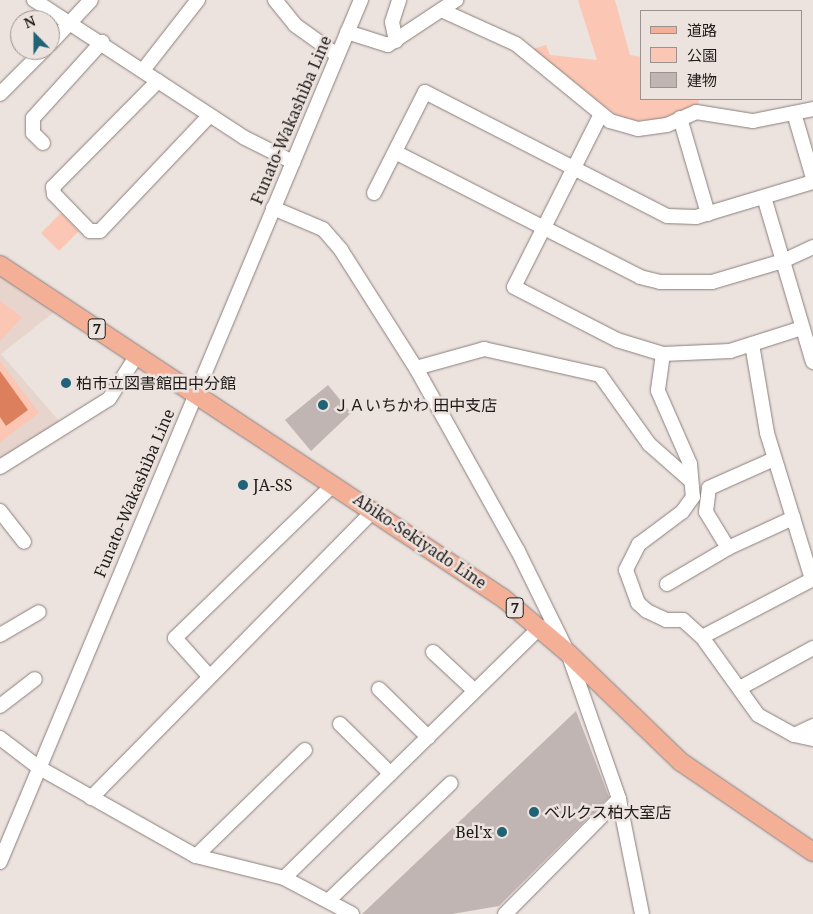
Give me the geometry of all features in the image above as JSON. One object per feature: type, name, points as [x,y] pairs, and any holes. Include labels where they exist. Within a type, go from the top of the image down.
[{"type":"main road","name":"Abiko-Sekiyado Line","points":[[0,265],[374,510],[540,627],[681,762],[813,852]]},
{"type":"street","points":[[34,0],[72,22],[144,69],[209,116],[293,162]]},
{"type":"street","points":[[60,34],[91,0]]},
{"type":"street","points":[[144,69],[198,0]]},
{"type":"street","points":[[275,0],[295,25],[337,55]]},
{"type":"street","name":"Funato-Wakashiba Line","points":[[0,860],[361,0]]},
{"type":"street","points":[[396,41],[392,22],[399,0]]},
{"type":"street","points":[[347,32],[381,45],[396,41],[456,0]]},
{"type":"street","points":[[441,10],[516,44],[600,116],[638,129],[696,112],[753,121],[813,109]]},
{"type":"street","points":[[44,143],[33,133],[33,118],[102,42]]},
{"type":"street","points":[[0,94],[34,60]]},
{"type":"street","points":[[158,80],[53,187],[54,194],[90,231],[100,231],[209,116]]},
{"type":"street","points":[[374,193],[425,92],[667,216],[684,219],[708,214],[813,182]]},
{"type":"street","points":[[794,113],[813,178]]},
{"type":"street","points":[[600,116],[514,286],[617,340],[663,354],[711,353],[752,344],[802,328]]},
{"type":"street","points":[[680,118],[708,214]]},
{"type":"street","points":[[395,152],[640,277],[675,285],[712,282],[783,261],[813,247]]},
{"type":"street","points":[[764,197],[813,362]]},
{"type":"street","points":[[273,208],[312,223],[331,237],[416,368],[568,652],[619,799],[642,914]]},
{"type":"street","points":[[702,637],[813,579],[774,460],[752,344]]},
{"type":"street","points":[[416,368],[484,349],[600,375],[648,444],[691,481]]},
{"type":"street","points":[[663,354],[658,390],[690,464],[693,498],[639,544],[626,570],[638,602],[647,611],[666,620],[683,620],[702,637],[758,715],[794,735],[813,739]]},
{"type":"street","points":[[0,467],[109,398],[137,355]]},
{"type":"street","points":[[728,548],[706,512],[709,488],[774,460]]},
{"type":"street","points":[[209,676],[175,638],[334,484]]},
{"type":"street","points":[[91,798],[374,510]]},
{"type":"street","points":[[0,511],[24,542]]},
{"type":"street","points":[[667,584],[728,548],[793,518]]},
{"type":"street","points":[[0,635],[39,612]]},
{"type":"street","points":[[284,878],[540,627]]},
{"type":"street","points":[[740,688],[813,648]]},
{"type":"street","points":[[433,652],[475,691]]},
{"type":"street","points":[[0,706],[35,679]]},
{"type":"street","points":[[379,689],[428,737]]},
{"type":"street","points":[[340,724],[390,774]]},
{"type":"street","points":[[794,735],[813,726]]},
{"type":"street","points":[[0,738],[38,767],[196,856],[284,878],[352,914]]},
{"type":"street","points":[[196,856],[305,750]]},
{"type":"street","points":[[328,901],[451,783]]},
{"type":"street","points":[[505,914],[619,799]]},
{"type":"shaded area","points":[[0,275],[54,312],[1,354],[60,422],[0,459]]},
{"type":"shaded area","points":[[0,371],[28,410],[6,426],[0,417]]},
{"type":"green space","points":[[578,0],[615,0],[630,55],[640,57],[640,100],[699,100],[698,105],[669,118],[636,121],[616,115],[533,49],[546,45],[550,55],[597,60]]},
{"type":"green space","points":[[61,213],[79,231],[59,251],[41,233]]},
{"type":"green space","points":[[0,301],[22,317],[0,341]]},
{"type":"green space","points":[[0,361],[39,413],[0,442]]},
{"type":"building","name":"ＪＡいちかわ 田中支店","points":[[328,385],[351,413],[311,451],[285,420]]},
{"type":"building","name":"ベルクス柏大室店","points":[[576,711],[609,797],[499,906],[452,914],[362,914]]},
{"type":"place","name":"柏市立図書館田中分館","points":[[66,383]]},
{"type":"place","name":"ＪＡいちかわ 田中支店","points":[[323,405]]},
{"type":"place","name":"JA-SS","points":[[243,485]]},
{"type":"place","name":"ベルクス柏大室店","points":[[534,812]]},
{"type":"place","name":"Bel'x","points":[[502,832]]}]
